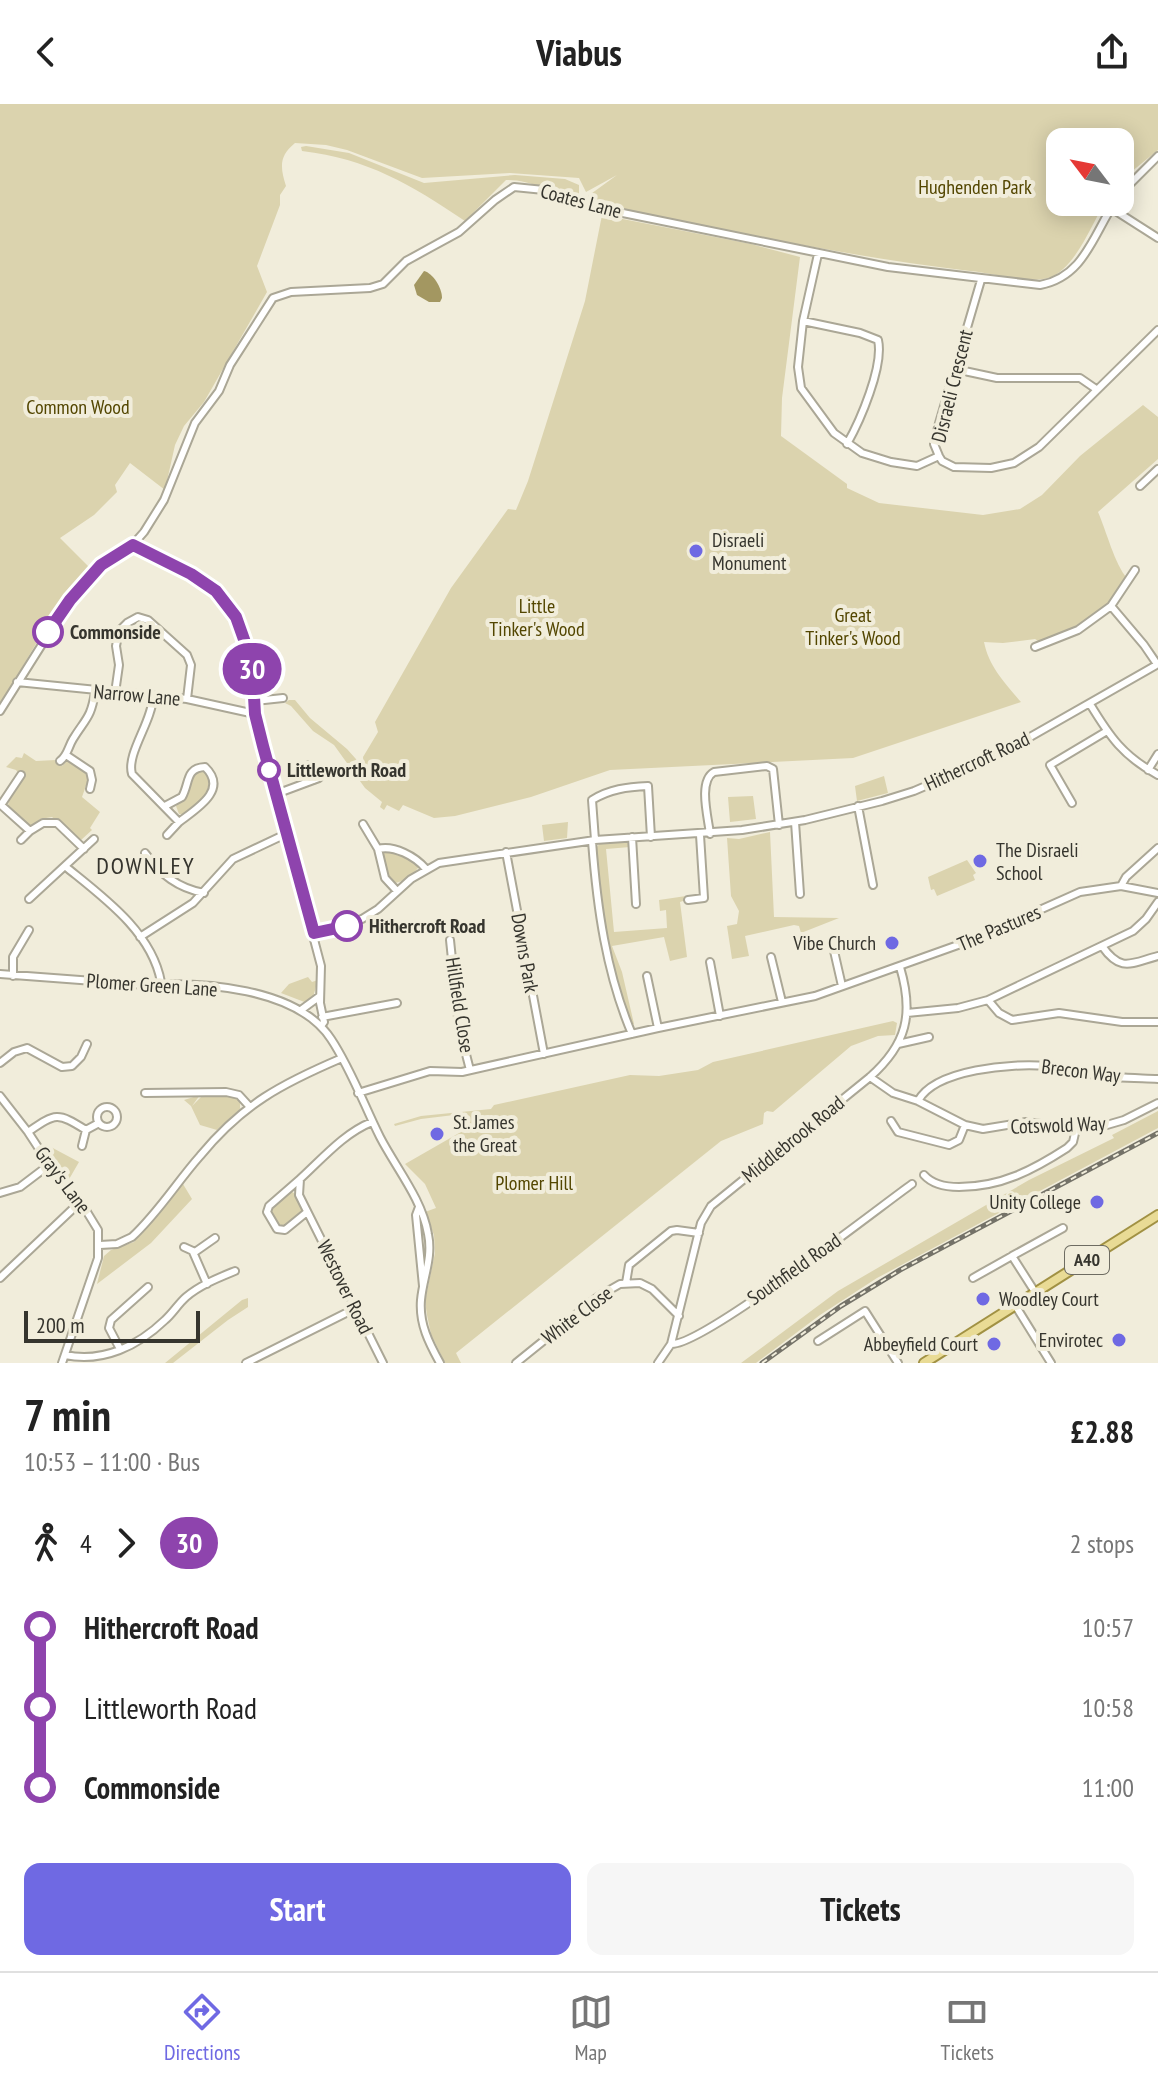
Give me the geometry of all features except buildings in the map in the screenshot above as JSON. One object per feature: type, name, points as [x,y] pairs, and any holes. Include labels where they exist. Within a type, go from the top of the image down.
[{"type":"main road","name":"A40","points":[[924,1363],[1158,1215]]},
{"type":"street","points":[[1134,178],[1158,156]]},
{"type":"street","name":"Coates Lane","points":[[133,545],[164,500],[195,423],[219,391],[230,365],[273,298],[291,292],[370,288],[383,284],[406,261],[459,232],[514,187],[544,190],[608,210],[818,254],[981,280],[1040,285],[1066,277],[1083,257],[1107,216]]},
{"type":"street","points":[[1128,216],[1158,238]]},
{"type":"street","points":[[818,254],[803,321],[798,367],[801,388],[829,428],[847,444],[869,456],[909,466],[922,465],[939,456]]},
{"type":"street","name":"Disraeli Crescent","points":[[981,280],[935,437],[934,444],[939,456],[948,465],[963,469],[991,468],[1014,463],[1039,447],[1158,330]]},
{"type":"street","points":[[803,321],[869,335],[880,344],[873,379],[847,444]]},
{"type":"street","points":[[955,369],[997,378],[1080,378],[1096,389]]},
{"type":"street","points":[[1140,486],[1158,469]]},
{"type":"street","points":[[0,711],[70,600],[101,565],[133,545],[204,582],[228,603],[252,662],[255,714],[314,933],[322,975],[320,996],[324,1022],[321,1026],[342,1058],[372,1122],[426,1222],[430,1250],[421,1311],[424,1330],[440,1363]]},
{"type":"street","points":[[1035,647],[1078,630],[1111,606],[1135,570]]},
{"type":"street","points":[[1111,606],[1157,664]]},
{"type":"street","points":[[115,693],[119,631],[138,617],[148,620],[187,655],[191,665],[187,699]]},
{"type":"street","name":"Hithercroft Road","points":[[314,933],[362,919],[426,869],[439,863],[593,840],[700,835],[779,825],[914,791],[1002,753],[1157,664]]},
{"type":"street","name":"Narrow Lane","points":[[17,682],[187,699],[255,714]]},
{"type":"street","points":[[60,761],[91,714],[95,692]]},
{"type":"street","points":[[153,697],[150,717],[132,757],[130,770],[179,822]]},
{"type":"street","points":[[255,701],[283,698]]},
{"type":"street","points":[[1090,704],[1128,757],[1158,775]]},
{"type":"street","points":[[1072,803],[1050,765],[1107,731]]},
{"type":"street","points":[[1148,770],[1158,754]]},
{"type":"street","points":[[66,755],[90,771],[90,789]]},
{"type":"street","points":[[276,794],[316,779],[309,765]]},
{"type":"street","points":[[710,834],[705,783],[714,772],[767,766],[773,769],[779,825]]},
{"type":"street","points":[[165,806],[182,797],[192,770],[205,767],[211,773],[213,787],[209,799],[167,835]]},
{"type":"street","points":[[21,775],[0,805],[30,831]]},
{"type":"street","points":[[632,1034],[617,996],[605,947],[593,840],[592,800],[627,787],[648,786],[651,837]]},
{"type":"street","points":[[858,806],[873,885]]},
{"type":"street","points":[[795,822],[800,894]]},
{"type":"street","points":[[21,840],[43,823],[57,823],[84,849]]},
{"type":"street","points":[[363,824],[378,849],[385,878],[397,891]]},
{"type":"street","points":[[140,937],[190,905],[233,859],[288,833]]},
{"type":"street","points":[[688,900],[704,898],[700,835]]},
{"type":"street","points":[[632,837],[636,904]]},
{"type":"street","points":[[29,899],[94,839]]},
{"type":"street","points":[[378,849],[391,848],[414,858],[426,869]]},
{"type":"street","points":[[1121,886],[1126,877],[1158,848]]},
{"type":"street","name":"Downs Park","points":[[506,852],[544,1054]]},
{"type":"street","points":[[145,853],[162,874],[183,887],[204,893]]},
{"type":"street","points":[[66,867],[120,914],[140,937],[161,982]]},
{"type":"street","name":"The Pastures","points":[[358,1093],[430,1071],[470,1070],[815,996],[972,940],[1080,892],[1121,886],[1158,893]]},
{"type":"street","points":[[183,887],[190,905]]},
{"type":"street","points":[[907,1013],[958,1008],[988,1000],[1133,931],[1158,902]]},
{"type":"street","points":[[13,976],[13,957],[25,932]]},
{"type":"street","name":"Hillfield Close","points":[[450,940],[459,1027],[470,1070]]},
{"type":"street","points":[[1102,946],[1114,960],[1125,965],[1158,956]]},
{"type":"street","points":[[834,951],[842,986]]},
{"type":"street","points":[[771,957],[782,1002]]},
{"type":"street","points":[[710,962],[720,1016]]},
{"type":"street","name":"Middlebrook Road","points":[[679,1316],[705,1214],[718,1199],[870,1077],[898,1044],[907,1013],[907,995],[900,967]]},
{"type":"street","name":"Plomer Green Lane","points":[[0,974],[222,988],[281,1001],[301,1010],[321,1026]]},
{"type":"street","points":[[647,976],[658,1028]]},
{"type":"street","points":[[301,1010],[320,996]]},
{"type":"street","points":[[988,1000],[999,1013],[1012,1020],[1059,1013],[1122,1022],[1158,1022]]},
{"type":"street","points":[[322,1017],[397,1003]]},
{"type":"street","points":[[898,1044],[929,1037]]},
{"type":"street","points":[[0,1063],[14,1052],[27,1048],[62,1067],[72,1066],[87,1044]]},
{"type":"street","points":[[62,1363],[96,1266],[100,1245],[117,1244],[132,1237],[208,1146],[249,1106],[284,1083],[342,1058]]},
{"type":"street","name":"Brecon Way","points":[[918,1101],[925,1089],[943,1079],[1009,1066],[1041,1065],[1094,1075],[1158,1079]]},
{"type":"street","name":"Cotswold Way","points":[[870,1077],[886,1090],[918,1101],[965,1125],[983,1129],[1038,1122],[1076,1129],[1112,1125],[1158,1103]]},
{"type":"street","points":[[145,1093],[226,1092],[239,1095],[249,1106]]},
{"type":"street","name":"Gray's Lane","points":[[1,1099],[96,1225],[100,1245]]},
{"type":"street","points":[[28,1132],[56,1116],[65,1117],[86,1130]]},
{"type":"street","points":[[891,1121],[898,1132],[945,1145],[954,1144],[965,1125]]},
{"type":"street","name":"Westover Road","points":[[307,1212],[285,1230],[277,1229],[267,1212],[269,1206],[342,1141],[372,1122]]},
{"type":"street","points":[[82,1146],[86,1130],[99,1123]]},
{"type":"street","points":[[924,1175],[947,1187],[990,1186],[1017,1176],[1067,1148],[1073,1142],[1076,1129]]},
{"type":"street","points":[[0,1193],[20,1187],[49,1165]]},
{"type":"street","name":"Westover Road","points":[[300,1179],[299,1195],[383,1363]]},
{"type":"street","name":"Southfield Road","points":[[671,1344],[695,1338],[912,1184]]},
{"type":"street","points":[[0,1278],[79,1203]]},
{"type":"street","points":[[973,1278],[1063,1228]]},
{"type":"street","points":[[626,1283],[629,1265],[671,1231],[699,1233]]},
{"type":"street","points":[[193,1252],[215,1238]]},
{"type":"street","points":[[184,1247],[193,1252],[207,1284]]},
{"type":"street","points":[[1012,1256],[1035,1292]]},
{"type":"street","points":[[65,1355],[88,1359],[120,1349],[148,1334],[186,1297],[235,1271]]},
{"type":"street","name":"White Close","points":[[516,1363],[607,1290],[626,1283],[640,1283],[652,1289],[679,1316]]},
{"type":"street","points":[[120,1349],[109,1324],[116,1314],[140,1298],[148,1287]]},
{"type":"street","points":[[1015,1305],[1051,1363]]},
{"type":"street","points":[[246,1363],[356,1308]]},
{"type":"street","points":[[818,1341],[865,1311],[898,1363]]},
{"type":"street","points":[[658,1363],[671,1344],[679,1316]]},
{"type":"green space","points":[[0,104],[1158,104],[1158,150],[1134,170],[1134,128],[1046,128],[1046,216],[1097,216],[1066,266],[1057,274],[1039,280],[826,249],[588,201],[588,196],[617,175],[586,192],[579,178],[510,173],[422,178],[347,150],[295,143],[284,157],[282,167],[286,186],[280,195],[280,205],[257,266],[267,292],[204,402],[184,426],[175,445],[165,490],[130,463],[115,485],[117,492],[94,515],[60,538],[90,568],[47,625],[0,705]]},
{"type":"green space","points":[[301,147],[349,153],[424,183],[515,175],[565,179],[579,185],[579,194],[561,193],[525,182],[506,180],[465,221],[388,175],[348,160],[302,151]]},
{"type":"green space","points":[[602,215],[751,244],[800,257],[782,398],[781,436],[847,484],[847,488],[879,503],[983,515],[1020,509],[1042,495],[1080,456],[1143,405],[1158,417],[1158,459],[1098,512],[1127,578],[1120,590],[1090,618],[1040,642],[1035,639],[984,642],[994,667],[1021,702],[853,758],[610,770],[531,797],[455,816],[434,818],[403,805],[399,811],[387,805],[384,810],[380,807],[382,802],[365,788],[334,745],[313,731],[285,703],[295,700],[364,768],[363,757],[378,732],[375,722],[451,588],[508,509],[516,510],[585,301]]},
{"type":"green space","points":[[24,753],[36,761],[56,760],[62,766],[68,760],[86,772],[88,780],[82,797],[100,812],[90,828],[92,830],[80,841],[52,817],[40,819],[30,827],[8,806],[9,798],[22,778],[16,770],[6,767],[16,757],[22,758]]},
{"type":"green space","points":[[203,769],[209,772],[212,792],[187,814],[179,814],[176,806],[187,794],[192,775]]},
{"type":"green space","points":[[884,776],[888,793],[857,801],[855,786]]},
{"type":"green space","points":[[753,796],[756,819],[730,822],[728,797]]},
{"type":"green space","points":[[568,822],[567,838],[544,841],[542,825]]},
{"type":"green space","points":[[770,832],[774,917],[839,918],[801,933],[799,926],[794,925],[745,936],[749,956],[732,959],[727,926],[737,924],[739,911],[731,896],[727,838],[739,839]]},
{"type":"green space","points":[[626,840],[630,847],[606,849],[614,932],[667,928],[666,910],[660,911],[659,900],[686,896],[686,900],[680,902],[687,957],[670,961],[664,937],[612,946],[622,972],[634,1024],[631,1025],[612,962],[596,854],[601,842]]},
{"type":"green space","points":[[386,849],[415,860],[419,866],[409,877],[395,883],[389,879],[382,853]]},
{"type":"green space","points":[[967,860],[976,873],[973,875],[975,880],[937,896],[934,889],[931,890],[928,877]]},
{"type":"green space","points":[[308,977],[312,982],[318,980],[313,997],[307,1003],[281,993],[289,984]]},
{"type":"green space","name":"Plomer Hill","points":[[893,1021],[897,1023],[895,1035],[878,1036],[851,1046],[773,1112],[764,1113],[763,1124],[721,1141],[456,1353],[461,1363],[445,1363],[431,1334],[425,1301],[435,1253],[434,1235],[425,1212],[436,1208],[425,1184],[405,1164],[466,1129],[454,1115],[394,1124],[421,1116],[491,1109],[494,1105],[630,1075],[659,1076],[698,1070],[713,1062]]},
{"type":"green space","points":[[200,1095],[192,1106],[202,1096],[222,1095],[240,1101],[240,1109],[217,1130],[200,1125],[191,1106],[184,1100]]},
{"type":"green space","points":[[1158,1111],[1158,1128],[877,1278],[820,1315],[756,1363],[741,1363],[838,1291],[1029,1180],[1114,1138],[1112,1135]]},
{"type":"green space","points":[[49,1146],[79,1162],[68,1181],[46,1151]]},
{"type":"green space","points":[[183,1184],[192,1199],[151,1243],[97,1284],[104,1256],[111,1250],[134,1242]]},
{"type":"green space","points":[[289,1191],[298,1198],[302,1211],[283,1228],[278,1227],[270,1212]]},
{"type":"green space","points":[[248,1298],[248,1307],[173,1363],[165,1363],[242,1300]]},
{"type":"shaded area","points":[[424,271],[439,286],[442,294],[440,302],[429,302],[417,295],[414,285]]},
{"type":"railway","points":[[762,1363],[841,1306],[900,1270],[1158,1133]]},
{"type":"bus line","name":"30","points":[[48,632],[70,600],[101,565],[133,545],[191,574],[216,591],[236,617],[252,662],[255,714],[314,933],[347,926]]},
{"type":"place","name":"Disraeli Monument","points":[[696,551]]},
{"type":"place","name":"Commonside","points":[[48,632]]},
{"type":"place","name":"Littleworth Road","points":[[269,770]]},
{"type":"place","name":"The Disraeli School","points":[[980,861]]},
{"type":"place","name":"Hithercroft Road","points":[[347,926]]},
{"type":"place","name":"Vibe Church","points":[[892,943]]},
{"type":"place","name":"St. James the Great","points":[[437,1134]]},
{"type":"place","name":"Unity College","points":[[1097,1202]]},
{"type":"place","name":"Woodley Court","points":[[983,1299]]},
{"type":"place","name":"Envirotec","points":[[1119,1340]]},
{"type":"place","name":"Abbeyfield Court","points":[[994,1344]]},
{"type":"district","name":"DOWNLEY","points":[[146,866]]},
{"type":"park label","name":"Hughenden Park","points":[[975,187]]},
{"type":"park label","name":"Common Wood","points":[[78,407]]},
{"type":"park label","name":"Little Tinker's Wood","points":[[537,618]]},
{"type":"park label","name":"Great Tinker's Wood","points":[[853,626]]}]
